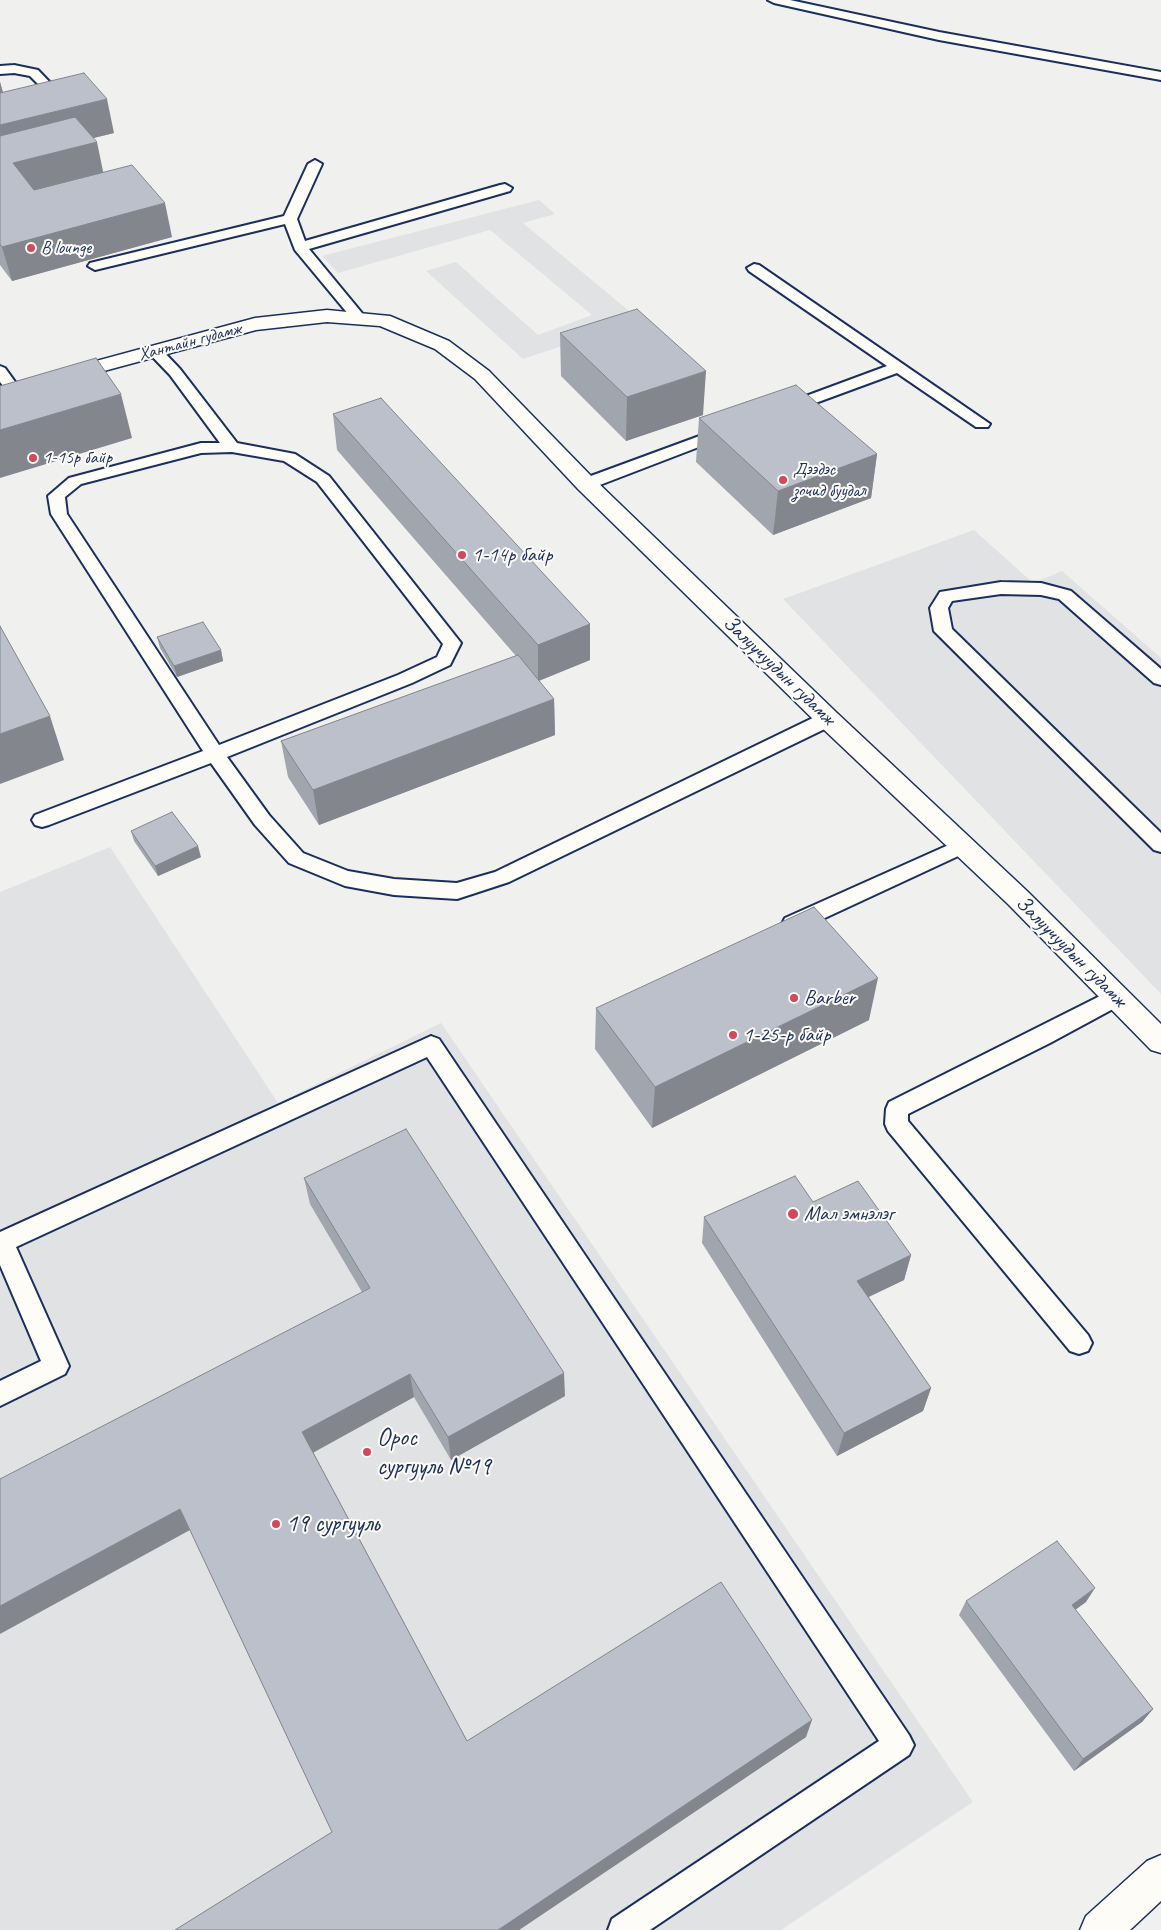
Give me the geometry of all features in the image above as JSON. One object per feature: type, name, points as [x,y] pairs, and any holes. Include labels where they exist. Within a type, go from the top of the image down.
[{"type":"street","name":"Хантайн гудамж","points":[[6,391],[254,324],[327,316],[383,320]]},
{"type":"street","name":"Залуучуудын гудамж","points":[[383,320],[442,345],[482,375],[586,484],[962,846],[1161,1042]]},
{"type":"street","points":[[1100,1930],[1161,1876]]},
{"type":"lane","points":[[774,0],[939,36],[1161,76]]},
{"type":"lane","points":[[0,70],[14,69],[34,74],[54,93]]},
{"type":"lane","points":[[315,164],[290,219],[300,247],[359,318]]},
{"type":"lane","points":[[300,247],[505,188]]},
{"type":"lane","points":[[95,266],[290,219]]},
{"type":"lane","points":[[754,268],[982,424]]},
{"type":"lane","points":[[155,351],[175,372],[232,447]]},
{"type":"lane","points":[[770,415],[898,367]]},
{"type":"lane","points":[[0,371],[6,391]]},
{"type":"lane","points":[[586,484],[742,425]]},
{"type":"lane","points":[[42,820],[215,754],[405,679],[444,661],[452,643],[323,479],[289,457],[232,447],[201,448],[75,481],[56,496],[59,514],[215,754],[262,820],[296,858],[345,878],[394,887],[457,890],[502,877],[828,719]]},
{"type":"lane","points":[[1161,679],[1065,595],[1041,589],[1001,588],[946,596],[938,608],[943,631],[1161,845]]},
{"type":"lane","points":[[775,931],[962,846]]},
{"type":"lane","points":[[1078,1343],[896,1124],[897,1109],[1042,1037],[1116,996]]},
{"type":"lane","points":[[0,1394],[56,1366],[2,1242],[432,1045],[899,1745],[623,1930]]},
{"type":"shaded area","points":[[539,200],[555,214],[523,223],[640,320],[523,359],[426,271],[456,262],[538,335],[592,315],[490,230],[338,273],[322,256]]},
{"type":"shaded area","points":[[974,530],[1033,583],[1062,571],[1161,658],[1161,994],[783,599]]},
{"type":"shaded area","name":"Орос сургууль №19","points":[[110,847],[278,1103],[441,1023],[973,1802],[781,1930],[0,1930],[0,892]]},
{"type":"building","points":[[84,73],[107,99],[0,125],[0,93]]},
{"type":"building","points":[[75,117],[97,142],[13,163],[34,190],[132,165],[165,203],[2,247],[0,244],[0,136]]},
{"type":"building","points":[[637,309],[706,371],[627,397],[560,333]]},
{"type":"building","points":[[96,358],[121,394],[0,430],[0,386]]},
{"type":"building","points":[[796,385],[877,454],[778,491],[699,418]]},
{"type":"building","points":[[381,398],[590,624],[538,645],[333,414]]},
{"type":"building","points":[[203,622],[221,650],[174,666],[157,637]]},
{"type":"building","points":[[0,626],[50,716],[0,734]]},
{"type":"building","points":[[518,655],[554,699],[313,790],[281,741]]},
{"type":"building","points":[[172,812],[198,846],[155,866],[131,831]]},
{"type":"building","points":[[814,907],[878,978],[655,1087],[596,1008]]},
{"type":"building","points":[[406,1129],[564,1373],[448,1437],[410,1374],[302,1432],[467,1741],[721,1582],[812,1720],[498,1930],[175,1930],[332,1832],[180,1509],[0,1606],[0,1479],[370,1288],[304,1178]]},
{"type":"building","points":[[795,1176],[813,1202],[858,1181],[911,1255],[857,1281],[931,1388],[844,1433],[704,1217]]},
{"type":"building","points":[[1057,1541],[1095,1588],[1072,1605],[1153,1709],[1083,1759],[966,1601]]},
{"type":"place","name":"B lounge","points":[[31,248]]},
{"type":"place","name":"1-15р байр","points":[[33,458]]},
{"type":"place","name":"Дээдэс зочид буудал","points":[[783,480]]},
{"type":"place","name":"1-14р байр","points":[[462,555]]},
{"type":"place","name":"Barber","points":[[794,998]]},
{"type":"place","name":"1-25-р байр","points":[[733,1035]]},
{"type":"place","name":"Мал эмнэлэг","points":[[793,1214]]},
{"type":"place","name":"Орос сургууль №19","points":[[367,1452]]},
{"type":"place","name":"19 сургууль","points":[[276,1524]]}]
